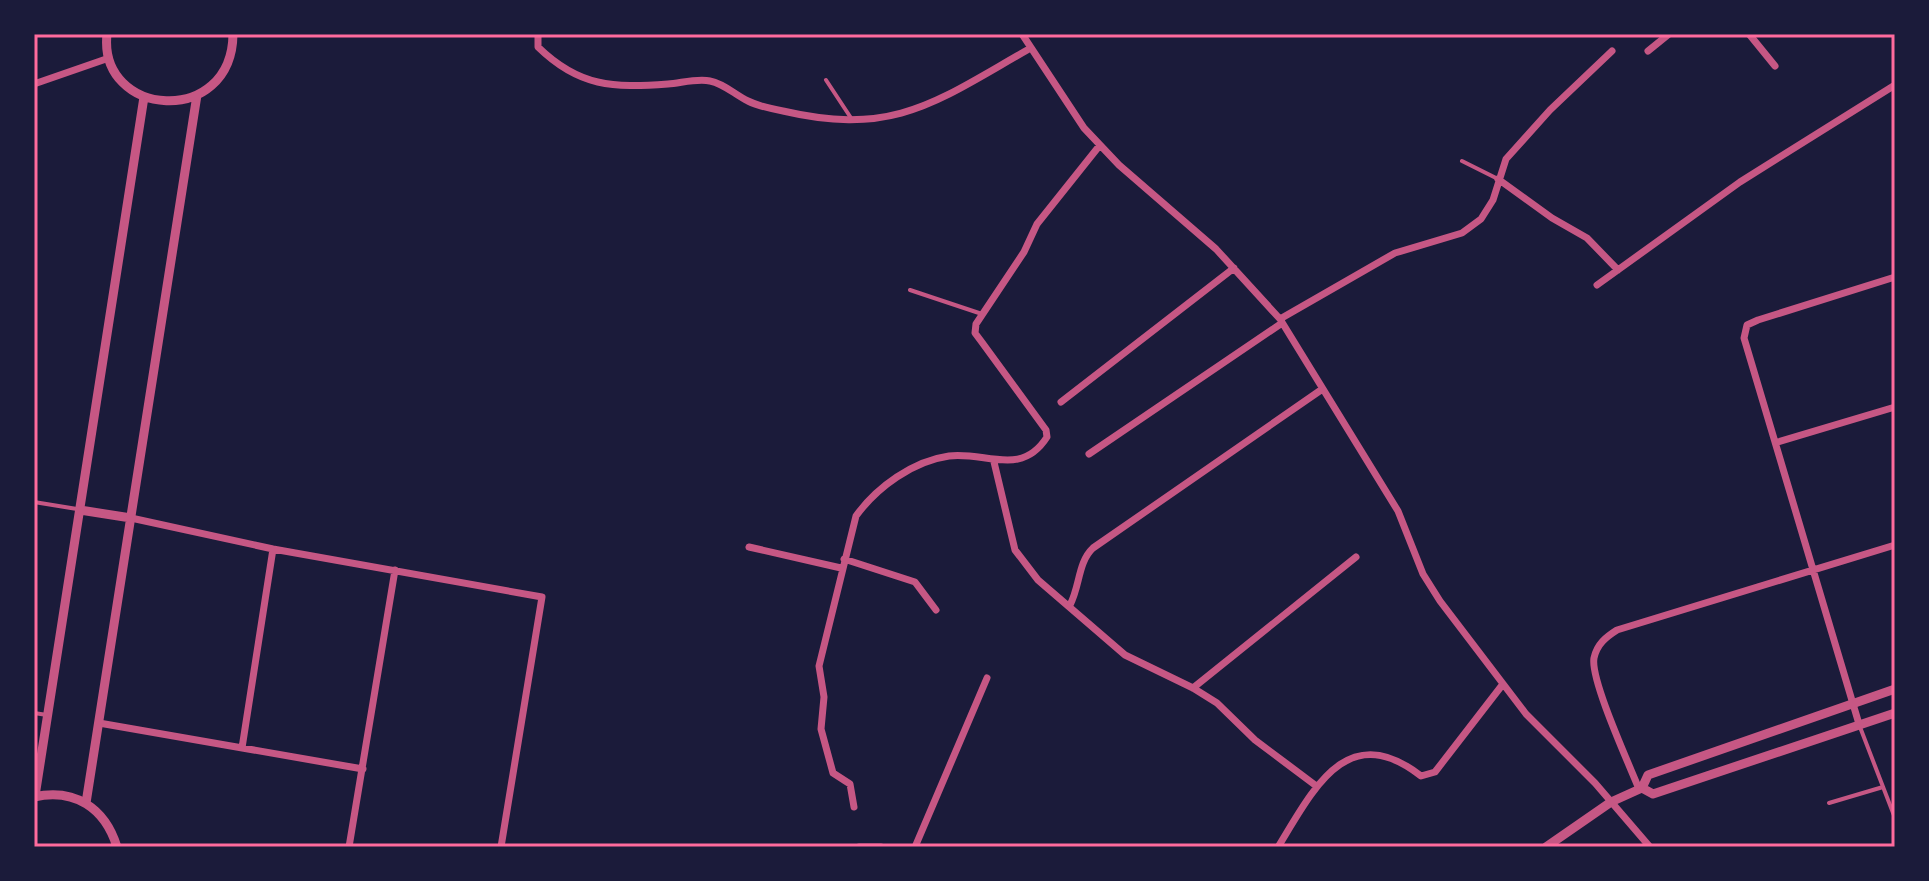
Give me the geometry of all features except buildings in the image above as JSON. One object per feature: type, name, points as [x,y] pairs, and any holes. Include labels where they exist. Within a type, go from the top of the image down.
[{"type":"street","points":[[107,34],[109,58],[118,76],[144,97],[169,102],[197,95],[221,77],[231,57],[233,34]]},
{"type":"street","points":[[538,34],[538,47],[551,60],[592,82],[630,86],[709,80],[748,101],[781,111],[852,120],[885,119],[914,111],[1029,49]]},
{"type":"street","points":[[1022,34],[1029,49],[1084,128],[1234,268],[1281,321],[1398,511],[1423,574],[1526,714],[1650,847]]},
{"type":"street","points":[[1648,51],[1669,34]]},
{"type":"street","points":[[1749,34],[1775,66]]},
{"type":"street","points":[[1089,454],[1281,321],[1395,253],[1462,233],[1481,219],[1493,200],[1506,159],[1527,134],[1612,51]]},
{"type":"street","points":[[34,84],[109,58]]},
{"type":"street","points":[[1597,285],[1740,182],[1895,85]]},
{"type":"street","points":[[86,803],[197,95]]},
{"type":"street","points":[[117,847],[110,826],[86,803],[57,793],[34,796],[144,97]]},
{"type":"street","points":[[854,807],[850,784],[833,773],[821,729],[824,697],[819,666],[856,516],[870,497],[897,477],[950,456],[994,462],[1023,457],[1042,446],[1047,437],[1046,430],[975,333],[982,314],[1024,252],[1037,224],[1100,145]]},
{"type":"street","points":[[1498,179],[1552,218],[1587,238],[1618,270]]},
{"type":"street","points":[[1061,402],[1234,268]]},
{"type":"street","points":[[1859,724],[1778,442],[1744,338],[1747,325],[1895,277]]},
{"type":"street","points":[[1070,605],[1081,579],[1084,557],[1093,548],[1321,390]]},
{"type":"street","points":[[1778,442],[1895,407]]},
{"type":"street","points":[[994,462],[1015,550],[1038,580],[1125,655],[1193,688],[1315,785]]},
{"type":"street","points":[[80,510],[273,549],[542,597],[501,847]]},
{"type":"street","points":[[1895,545],[1617,630],[1606,637],[1598,648],[1593,671],[1641,788],[1653,794],[1895,713]]},
{"type":"street","points":[[749,547],[842,564],[915,582],[936,610]]},
{"type":"street","points":[[242,748],[273,549]]},
{"type":"street","points":[[1193,688],[1356,557]]},
{"type":"street","points":[[349,847],[395,570]]},
{"type":"street","points":[[915,847],[987,678]]},
{"type":"street","points":[[1278,847],[1315,785],[1355,758],[1378,752],[1402,761],[1421,776],[1429,776],[1503,684]]},
{"type":"street","points":[[1546,847],[1611,802],[1641,788],[1648,775],[1895,689]]},
{"type":"street","points":[[99,723],[363,769]]},
{"type":"street","points":[[859,847],[881,847]]},
{"type":"lane","points":[[826,80],[852,120]]},
{"type":"lane","points":[[1462,161],[1498,179]]},
{"type":"lane","points":[[910,290],[982,314]]},
{"type":"lane","points":[[34,502],[80,510]]},
{"type":"lane","points":[[34,713],[48,715]]},
{"type":"lane","points":[[1859,724],[1895,818]]},
{"type":"lane","points":[[1829,803],[1883,787]]}]
